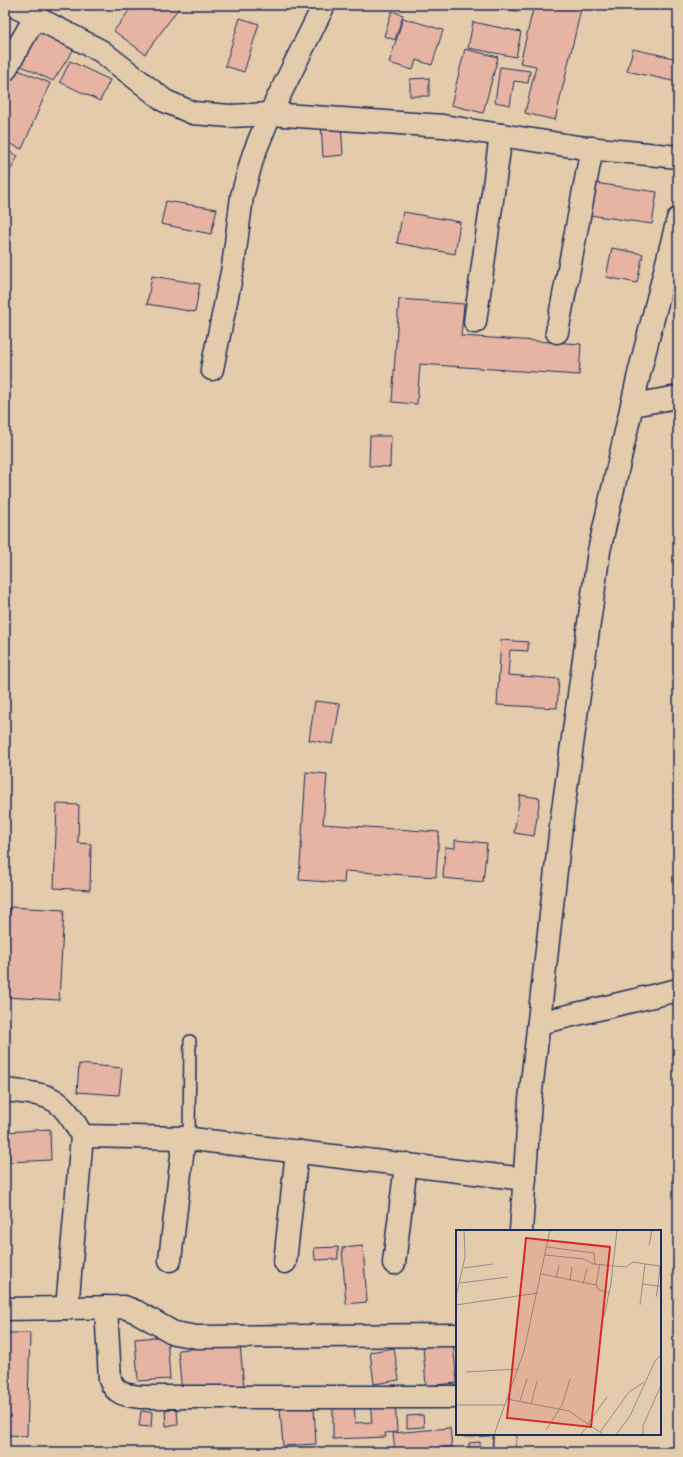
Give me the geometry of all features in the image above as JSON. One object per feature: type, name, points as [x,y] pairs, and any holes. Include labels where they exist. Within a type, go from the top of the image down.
[{"type":"street","points":[[212,369],[233,267],[242,196],[253,156],[270,114],[324,5]]},
{"type":"street","points":[[5,70],[26,9],[101,51],[165,101],[193,113],[230,116],[270,114],[443,126],[592,148],[678,157]]},
{"type":"street","points":[[475,322],[502,135]]},
{"type":"street","points":[[557,332],[592,148]]},
{"type":"street","points":[[521,1230],[530,1100],[562,816],[599,551],[632,405],[678,219]]},
{"type":"street","points":[[632,405],[678,397]]},
{"type":"street","points":[[539,1023],[678,990]]},
{"type":"street","points":[[5,1090],[34,1094],[57,1100],[71,1115],[82,1136],[67,1308]]},
{"type":"street","points":[[82,1136],[187,1138],[524,1179]]},
{"type":"street","points":[[170,1260],[187,1138]]},
{"type":"street","points":[[285,1262],[297,1151]]},
{"type":"street","points":[[394,1263],[406,1164]]},
{"type":"street","points":[[106,1307],[110,1380],[113,1388],[122,1395],[141,1397],[456,1397]]},
{"type":"street","points":[[5,1309],[124,1307],[143,1315],[174,1333],[197,1337],[456,1335]]},
{"type":"street","points":[[504,1452],[505,1435]]},
{"type":"lane","points":[[187,1138],[190,1041]]},
{"type":"building","points":[[133,5],[181,5],[145,54],[114,31]]},
{"type":"building","points":[[498,5],[522,5],[520,12],[497,7]]},
{"type":"building","points":[[534,5],[582,5],[555,120],[525,113],[536,66],[520,63]]},
{"type":"building","points":[[392,11],[403,15],[395,40],[384,36]]},
{"type":"building","points":[[240,18],[259,24],[244,72],[225,66]]},
{"type":"building","points":[[403,18],[443,30],[432,65],[416,60],[413,70],[389,63]]},
{"type":"building","points":[[473,22],[521,32],[516,57],[468,48]]},
{"type":"building","points":[[40,23],[76,46],[53,81],[13,62]]},
{"type":"building","points":[[465,49],[498,57],[483,113],[451,105]]},
{"type":"building","points":[[633,49],[678,59],[677,82],[627,71]]},
{"type":"building","points":[[70,61],[110,80],[100,101],[60,82]]},
{"type":"building","points":[[8,66],[50,83],[22,149],[5,142],[5,73]]},
{"type":"building","points":[[500,67],[530,71],[528,83],[514,81],[510,105],[495,102]]},
{"type":"building","points":[[429,78],[429,96],[410,96],[410,79]]},
{"type":"building","points":[[341,122],[343,155],[323,157],[321,123]]},
{"type":"building","points":[[5,149],[18,156],[5,180]]},
{"type":"building","points":[[588,182],[657,192],[652,224],[583,214]]},
{"type":"building","points":[[166,201],[217,209],[211,234],[161,224]]},
{"type":"building","points":[[403,212],[460,222],[455,254],[397,243]]},
{"type":"building","points":[[612,248],[643,254],[637,283],[606,277]]},
{"type":"building","points":[[152,276],[200,284],[195,312],[147,304]]},
{"type":"building","points":[[399,299],[464,304],[461,336],[581,344],[579,375],[420,364],[417,404],[392,402]]},
{"type":"building","points":[[370,436],[391,436],[390,467],[369,466]]},
{"type":"building","points":[[501,640],[528,642],[528,651],[510,650],[508,675],[559,679],[557,708],[497,705]]},
{"type":"building","points":[[315,701],[340,704],[333,744],[309,740]]},
{"type":"building","points":[[306,772],[327,774],[323,824],[439,832],[436,877],[345,871],[344,883],[299,880]]},
{"type":"building","points":[[520,795],[540,798],[534,836],[514,833]]},
{"type":"building","points":[[57,804],[79,805],[78,843],[91,844],[90,890],[54,888]]},
{"type":"building","points":[[455,840],[487,843],[483,882],[443,878],[445,847],[455,848]]},
{"type":"building","points":[[10,907],[64,910],[59,1000],[5,997]]},
{"type":"building","points":[[79,1064],[122,1068],[119,1095],[77,1092]]},
{"type":"building","points":[[50,1129],[51,1160],[9,1162],[7,1132]]},
{"type":"building","points":[[363,1246],[367,1302],[346,1304],[342,1248]]},
{"type":"building","points":[[338,1247],[338,1259],[315,1260],[314,1248]]},
{"type":"building","points":[[5,1333],[30,1333],[27,1436],[5,1435]]},
{"type":"building","points":[[167,1336],[170,1379],[138,1381],[135,1339]]},
{"type":"building","points":[[453,1343],[456,1383],[426,1386],[423,1346]]},
{"type":"building","points":[[240,1345],[244,1387],[182,1393],[178,1350]]},
{"type":"building","points":[[394,1348],[399,1380],[374,1384],[370,1352]]},
{"type":"building","points":[[333,1400],[354,1400],[355,1423],[372,1422],[370,1402],[395,1401],[397,1432],[385,1433],[386,1437],[333,1439]]},
{"type":"building","points":[[314,1406],[316,1444],[283,1446],[280,1408]]},
{"type":"building","points":[[177,1409],[178,1425],[166,1426],[165,1410]]},
{"type":"building","points":[[141,1411],[152,1412],[151,1427],[139,1426]]},
{"type":"building","points":[[423,1415],[424,1427],[407,1428],[407,1416]]},
{"type":"building","points":[[450,1428],[452,1447],[443,1447],[443,1452],[395,1452],[393,1433]]},
{"type":"building","points":[[464,1435],[490,1435],[490,1436],[464,1437]]},
{"type":"building","points":[[480,1442],[481,1452],[469,1452],[469,1443]]}]
